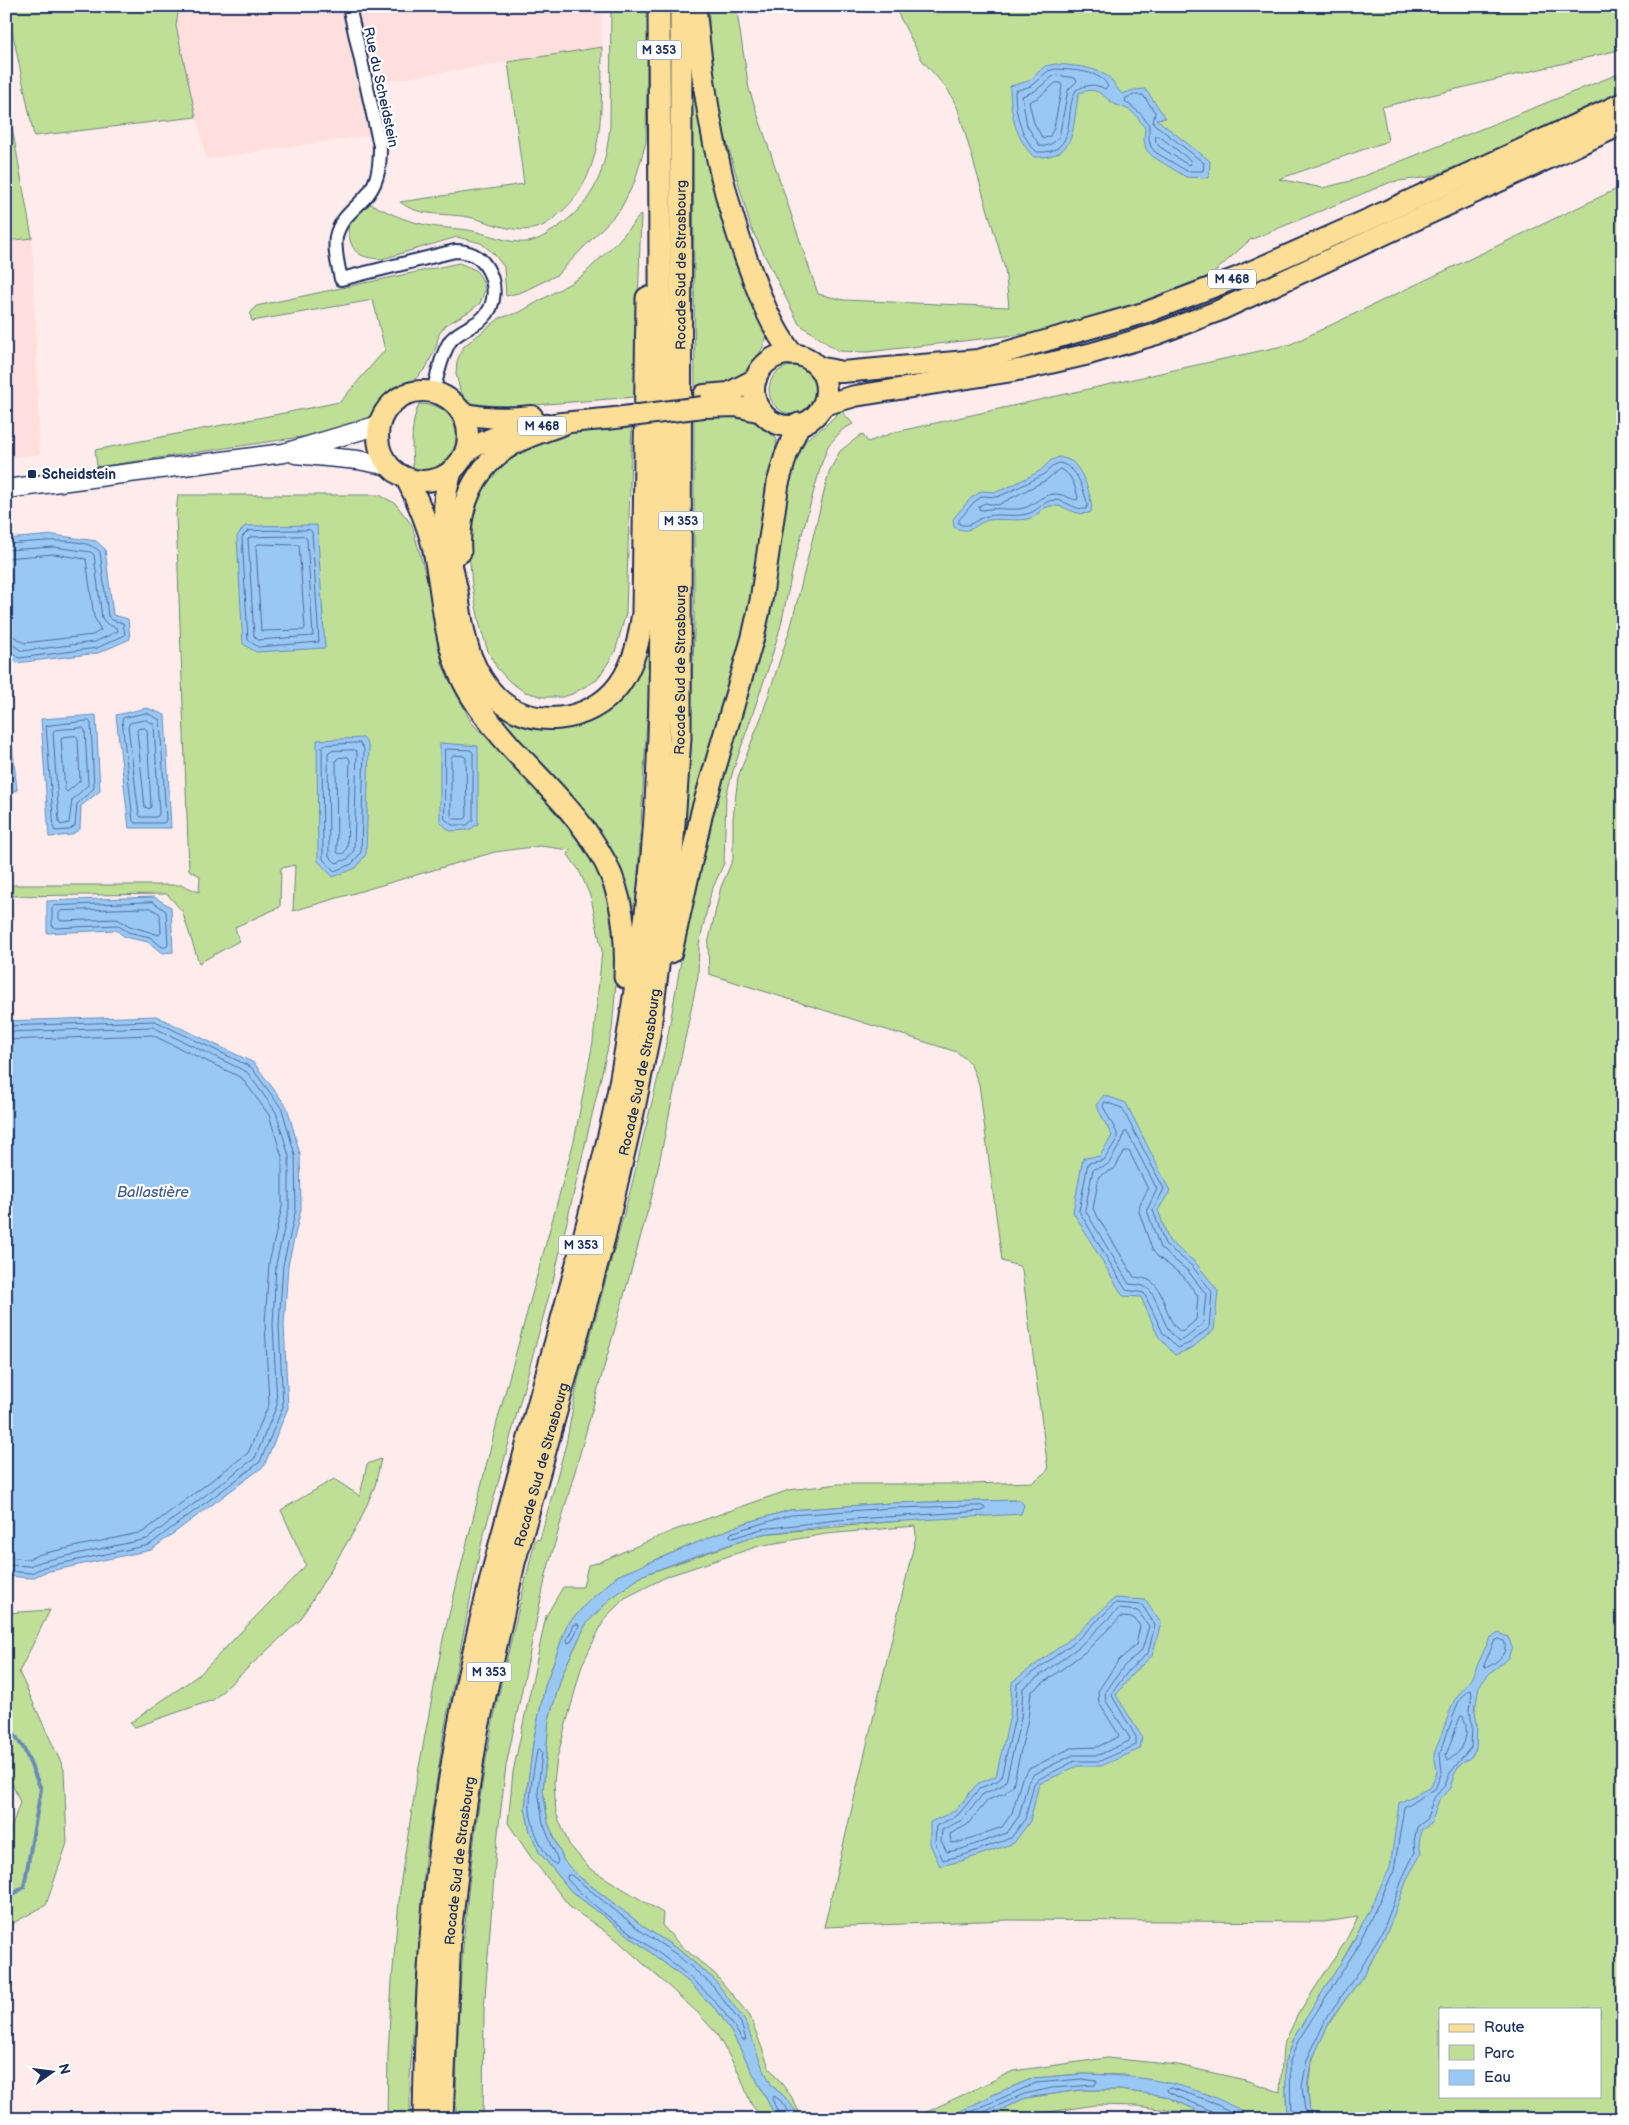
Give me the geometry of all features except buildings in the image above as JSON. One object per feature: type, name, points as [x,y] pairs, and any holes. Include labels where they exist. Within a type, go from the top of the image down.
[{"type":"highway","name":"Rocade Sud de Strasbourg","points":[[424,2119],[426,2028],[432,1925],[441,1841],[458,1732],[483,1609],[591,1207],[618,1094],[646,917],[655,822],[661,709],[662,392],[659,6]]},
{"type":"highway","name":"Rocade Sud de Strasbourg","points":[[442,2119],[444,2024],[450,1934],[463,1823],[477,1732],[514,1563],[604,1238],[633,1113],[649,1035],[671,866],[680,738],[681,6]]},
{"type":"highway","points":[[695,6],[706,101],[726,198],[738,238],[759,293],[772,323],[792,354]]},
{"type":"highway","points":[[451,472],[445,501],[446,529],[465,641],[479,675],[496,697],[509,708],[525,716],[566,718],[591,708],[619,686],[633,660],[638,643],[643,606],[649,193],[659,93]]},
{"type":"highway","points":[[563,424],[514,443],[495,455],[476,477],[467,497],[459,538],[461,566],[480,653],[491,674],[516,699],[545,708],[564,707],[593,694],[615,669],[625,648],[631,626],[634,596],[638,505],[646,432]]},
{"type":"highway","points":[[649,1035],[678,924],[702,812],[753,637],[761,601],[778,483],[786,454],[799,424]]},
{"type":"highway","points":[[407,479],[420,507],[432,543],[456,665],[475,701],[498,732],[586,831],[602,854],[615,885],[624,920],[626,950],[618,1094]]},
{"type":"main road","name":"M 468","points":[[818,367],[842,372],[978,360],[1147,312],[1239,276],[1374,217],[1623,103]]},
{"type":"main road","name":"M 468","points":[[823,405],[855,396],[1024,369],[1089,354],[1157,334],[1218,310],[1623,124]]},
{"type":"main road","points":[[792,354],[806,358],[818,367],[824,379],[823,405],[808,421],[799,424],[779,423],[772,421],[762,412],[756,402],[754,390],[756,379],[764,365],[770,360],[776,356],[792,354]]},
{"type":"main road","name":"M 468","points":[[462,413],[481,417],[511,418],[623,411],[702,401],[729,393],[756,379]]},
{"type":"main road","points":[[284,453],[358,460],[389,466],[407,479],[422,482],[430,481],[451,472],[460,464],[466,453],[469,432],[462,413],[450,399],[433,392],[416,391],[399,397],[387,409],[379,425],[380,447],[389,466]]},
{"type":"main road","name":"M 468","points":[[702,401],[762,412]]},
{"type":"main road","name":"M 468","points":[[466,453],[486,439],[504,433],[528,427],[563,424],[623,411]]},
{"type":"main road","points":[[6,489],[284,453],[379,425]]},
{"type":"street","name":"Rue du Scheidstein","points":[[349,6],[380,146],[380,164],[368,194],[343,221],[337,235],[336,254],[341,279],[454,251],[466,251],[477,257],[486,266],[492,278],[494,291],[492,305],[484,317],[460,331],[450,342],[433,392]]},
{"type":"shaded area","points":[[179,6],[602,6],[602,47],[363,85],[373,135],[206,159],[176,26]]},
{"type":"shaded area","points":[[32,238],[40,454],[6,458],[6,241]]},
{"type":"green space","points":[[7,6],[179,6],[176,26],[196,117],[34,136]]},
{"type":"green space","points":[[611,6],[648,6],[646,142],[635,181],[620,210],[557,275],[522,292],[506,296],[504,267],[494,254],[481,243],[457,237],[382,259],[366,257],[356,252],[351,242],[348,227],[357,213],[369,203],[415,222],[475,231],[505,240],[520,242],[528,242],[540,238],[571,217],[590,195],[596,183],[608,142],[610,126]]},
{"type":"green space","points":[[708,6],[736,6],[749,89],[818,294],[844,300],[1009,307],[1005,269],[958,109],[948,90],[922,60],[894,6],[1623,6],[1623,49],[1382,107],[1388,141],[1279,179],[1323,188],[1354,180],[1623,72],[1623,93],[1489,153],[1430,177],[1391,182],[1250,240],[1211,275],[1107,315],[1033,333],[867,352],[838,351],[799,324],[751,228],[719,114],[712,69]]},
{"type":"green space","points":[[602,47],[601,115],[593,159],[586,179],[575,198],[551,221],[536,228],[512,229],[464,216],[425,213],[400,202],[524,184],[508,62]]},
{"type":"green space","points":[[692,53],[766,337],[757,358],[739,379],[724,385],[695,389]]},
{"type":"green space","points":[[6,94],[32,238],[6,241]]},
{"type":"green space","points":[[1623,186],[1623,2119],[1311,2119],[1309,2081],[1311,2065],[1316,2050],[1332,2020],[1373,1957],[1374,1944],[1367,1916],[1332,1979],[1293,2039],[1285,2061],[1287,2119],[1257,2119],[1209,2095],[1126,2075],[1082,2074],[1034,2078],[997,2093],[945,2119],[912,2119],[1013,2071],[1107,2058],[1178,2065],[1245,2080],[1280,2092],[1283,2046],[1298,2014],[1345,1942],[1358,1917],[1324,1922],[1008,1920],[824,1927],[916,1536],[915,1526],[826,1534],[759,1546],[668,1576],[625,1598],[605,1618],[582,1665],[557,1758],[554,1782],[556,1813],[569,1844],[589,1868],[663,1913],[662,1925],[680,1945],[715,1974],[750,2016],[769,2067],[791,2096],[803,2119],[798,2119],[785,2097],[772,2086],[715,1980],[679,1950],[644,1927],[577,1875],[564,1861],[548,1823],[543,1791],[549,1719],[563,1672],[586,1624],[610,1599],[643,1575],[762,1534],[921,1519],[1019,1500],[891,1503],[790,1510],[742,1524],[617,1576],[587,1603],[567,1625],[545,1686],[533,1743],[525,1808],[530,1831],[539,1852],[571,1891],[689,1982],[720,2014],[777,2119],[763,2119],[751,2104],[739,2073],[716,2033],[698,2013],[616,1939],[571,1908],[530,1856],[508,1823],[513,1772],[546,1616],[563,1587],[583,1587],[588,1565],[597,1563],[672,1531],[789,1490],[839,1484],[1033,1482],[1048,1470],[1022,1270],[1019,1266],[1002,1261],[979,1084],[970,1063],[957,1052],[709,974],[708,944],[721,887],[733,859],[733,819],[738,777],[762,715],[791,626],[829,472],[840,451],[862,434],[868,442],[895,432],[1291,344]]},
{"type":"green space","points":[[641,214],[635,397],[521,406],[476,405],[465,399],[460,390],[456,374],[457,361],[464,346],[500,318],[520,312],[581,277],[619,240]]},
{"type":"green space","points":[[459,263],[476,270],[483,281],[485,290],[480,303],[446,325],[439,334],[436,347],[426,368],[403,387],[389,392],[366,420],[335,432],[97,467],[95,450],[340,402],[385,350],[373,300],[252,321],[250,314],[256,306]]},
{"type":"green space","points":[[788,366],[798,366],[807,370],[813,376],[817,390],[813,404],[807,410],[798,414],[788,414],[779,410],[773,404],[769,395],[769,385],[773,376],[779,370]]},
{"type":"green space","points":[[419,404],[435,406],[447,413],[454,424],[456,436],[454,449],[447,460],[438,467],[427,470],[413,467],[413,427]]},
{"type":"green space","points":[[841,410],[853,424],[842,430],[828,446],[821,465],[794,563],[781,625],[726,796],[724,863],[711,892],[699,945],[698,976],[653,1192],[546,1575],[506,1766],[496,1850],[484,2010],[483,2119],[456,2119],[462,1955],[470,1872],[486,1759],[505,1665],[535,1540],[540,1539],[566,1444],[578,1381],[631,1188],[667,1040],[694,887],[784,494],[801,443],[825,426]]},
{"type":"green space","points":[[747,414],[777,439],[753,603],[688,829],[683,830],[691,716],[694,632],[694,418]]},
{"type":"green space","points":[[632,423],[626,613],[615,652],[597,680],[572,694],[563,697],[544,697],[525,692],[510,682],[497,668],[488,651],[480,626],[472,585],[467,531],[479,487],[521,445],[542,437]]},
{"type":"green space","points":[[178,495],[379,495],[395,503],[412,525],[430,591],[442,664],[471,722],[579,835],[604,878],[619,948],[612,1030],[553,1281],[481,1545],[444,1731],[425,1860],[410,2078],[410,2119],[387,2119],[388,2054],[401,1879],[417,1778],[443,1639],[497,1422],[574,1141],[593,1042],[602,951],[591,898],[579,870],[568,855],[570,850],[540,846],[495,852],[293,911],[295,865],[281,868],[280,907],[235,927],[239,941],[199,963],[182,911],[167,894],[6,896],[6,885],[182,885],[199,892],[200,876],[189,870],[176,515]]},
{"type":"green space","points":[[649,636],[650,670],[636,906],[629,904],[625,880],[606,843],[589,817],[549,775],[492,707],[593,717]]},
{"type":"green space","points":[[381,1459],[375,1486],[359,1523],[300,1620],[213,1700],[135,1727],[130,1723],[200,1674],[306,1565],[281,1510],[334,1479],[360,1496],[367,1464]]},
{"type":"green space","points":[[50,1610],[19,1672],[64,1769],[67,1843],[46,1905],[6,1927],[6,1844],[20,1802],[6,1769],[6,1613]]},
{"type":"green space","points":[[1080,2090],[1119,2090],[1165,2096],[1217,2119],[1197,2119],[1181,2112],[1137,2106],[1095,2105],[1030,2115],[1022,2119],[982,2119],[1025,2098]]},
{"type":"water","points":[[1056,64],[1095,70],[1109,77],[1122,94],[1145,89],[1166,118],[1156,119],[1210,161],[1209,178],[1186,177],[1152,156],[1146,149],[1144,140],[1145,128],[1136,116],[1128,109],[1114,104],[1102,94],[1091,90],[1079,93],[1071,137],[1066,146],[1059,152],[1049,156],[1034,157],[1022,142],[1018,133],[1011,105],[1010,86],[1029,81],[1045,66]]},
{"type":"water","points":[[1059,457],[1071,461],[1079,470],[1089,492],[1091,512],[1085,514],[1053,506],[1047,507],[1033,517],[1026,519],[989,520],[969,530],[954,527],[953,519],[971,498],[982,491],[996,492],[1009,487],[1040,471],[1050,461]]},
{"type":"water","points":[[317,525],[325,648],[256,652],[243,644],[237,536],[245,526]]},
{"type":"water","points":[[54,535],[96,541],[105,549],[113,615],[128,619],[130,639],[98,653],[16,663],[6,653],[6,539]]},
{"type":"water","points":[[147,708],[165,715],[171,828],[129,828],[116,715]]},
{"type":"water","points":[[96,715],[100,791],[81,806],[80,829],[71,835],[49,837],[41,719]]},
{"type":"water","points":[[11,733],[17,790],[11,792],[6,813],[6,734]]},
{"type":"water","points":[[364,738],[369,748],[366,854],[356,868],[333,877],[318,861],[317,740]]},
{"type":"water","points":[[440,743],[478,746],[478,824],[469,830],[450,831],[440,822]]},
{"type":"water","points":[[154,897],[171,907],[173,952],[162,953],[148,942],[125,937],[116,930],[47,933],[47,901]]},
{"type":"water","name":"Ballastière","points":[[156,1016],[254,1063],[287,1107],[300,1154],[301,1209],[288,1265],[284,1325],[288,1408],[264,1466],[151,1550],[45,1572],[32,1578],[6,1576],[6,1021]]},
{"type":"water","points":[[1104,1095],[1126,1103],[1170,1191],[1158,1210],[1169,1241],[1196,1263],[1218,1291],[1214,1330],[1192,1348],[1175,1355],[1158,1336],[1141,1297],[1123,1296],[1073,1212],[1083,1158],[1100,1156],[1112,1136],[1096,1105]]},
{"type":"water","points":[[1020,1500],[1024,1505],[1021,1514],[838,1525],[762,1534],[643,1575],[610,1599],[586,1624],[563,1672],[549,1719],[543,1791],[548,1823],[564,1861],[577,1875],[644,1927],[679,1950],[715,1980],[745,2021],[762,2066],[772,2086],[785,2097],[795,2110],[798,2119],[777,2119],[720,2014],[689,1982],[571,1891],[539,1852],[530,1831],[525,1808],[533,1743],[545,1686],[567,1625],[587,1603],[617,1576],[742,1524],[790,1510],[891,1503]]},
{"type":"water","points":[[1115,1598],[1145,1600],[1161,1623],[1152,1656],[1133,1673],[1116,1695],[1142,1737],[1140,1749],[1101,1766],[1077,1766],[1039,1784],[1030,1821],[1014,1843],[965,1860],[940,1866],[930,1844],[930,1822],[955,1811],[977,1784],[996,1776],[1010,1716],[1012,1682],[1073,1637]]},
{"type":"water","points":[[1499,1633],[1508,1637],[1512,1647],[1508,1658],[1490,1673],[1479,1686],[1475,1710],[1477,1725],[1476,1749],[1471,1757],[1460,1765],[1454,1775],[1450,1788],[1439,1800],[1431,1824],[1421,1830],[1419,1843],[1421,1854],[1408,1877],[1388,1930],[1365,1973],[1331,2019],[1311,2062],[1307,2087],[1311,2119],[1287,2119],[1285,2061],[1293,2039],[1350,1948],[1390,1868],[1399,1803],[1431,1787],[1437,1771],[1434,1754],[1454,1701],[1471,1679],[1490,1638]]},
{"type":"water","points":[[1082,2074],[1114,2075],[1177,2085],[1214,2097],[1257,2119],[1217,2119],[1165,2096],[1119,2090],[1080,2090],[1025,2098],[982,2119],[945,2119],[997,2093],[1034,2078]]},
{"type":"waterway","points":[[6,1722],[24,1749],[41,1789],[24,1887],[6,1899]]},
{"type":"place","name":"Scheidstein","points":[[32,474]]}]
